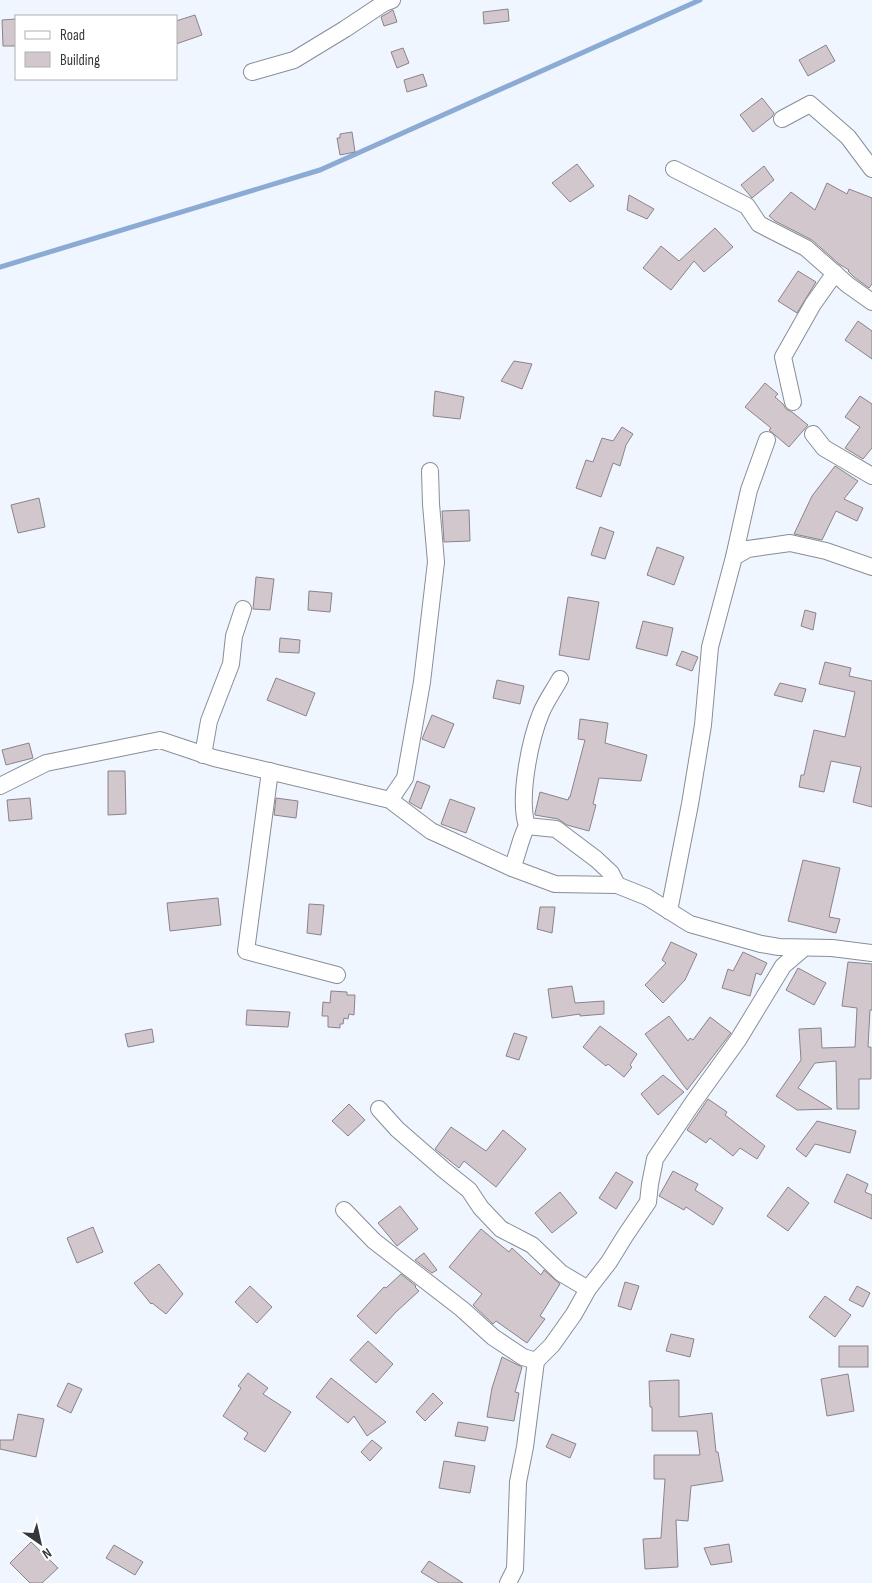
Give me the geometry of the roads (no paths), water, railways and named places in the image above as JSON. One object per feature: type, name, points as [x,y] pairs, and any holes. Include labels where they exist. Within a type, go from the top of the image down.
[{"type":"street","points":[[252,72],[294,60],[384,3],[392,0]]},
{"type":"street","points":[[782,119],[810,104],[848,137],[872,169]]},
{"type":"street","points":[[674,169],[747,206],[758,224],[806,248],[848,285],[872,302]]},
{"type":"street","points":[[793,402],[783,357],[813,304],[835,273]]},
{"type":"street","points":[[813,434],[824,448],[872,476]]},
{"type":"street","points":[[669,911],[690,804],[702,725],[710,647],[734,557],[749,490],[768,440]]},
{"type":"street","points":[[390,800],[405,778],[422,682],[436,562],[430,472]]},
{"type":"street","points":[[734,557],[748,549],[790,543],[826,551],[872,567]]},
{"type":"street","points":[[203,755],[210,722],[231,664],[234,636],[243,609]]},
{"type":"street","points":[[512,868],[518,854],[522,835],[527,826],[525,818],[525,788],[528,755],[541,712],[560,680]]},
{"type":"street","points":[[0,786],[46,763],[160,740],[203,755],[390,800],[431,831],[512,868],[555,884],[617,885],[648,897],[690,924],[761,944],[804,948],[832,948],[872,953]]},
{"type":"street","points":[[270,772],[246,951],[337,974]]},
{"type":"street","points":[[527,826],[556,830],[596,859],[611,874],[617,885]]},
{"type":"street","points":[[508,1583],[515,1569],[518,1482],[525,1447],[536,1360],[552,1345],[574,1314],[588,1289],[609,1262],[648,1202],[655,1159],[738,1040],[783,966],[804,948]]},
{"type":"street","points":[[378,1109],[397,1129],[469,1190],[501,1229],[532,1245],[561,1273],[588,1289]]},
{"type":"street","points":[[344,1210],[374,1241],[462,1309],[493,1337],[523,1357],[536,1360]]},
{"type":"waterway","points":[[0,267],[320,170],[700,0]]}]
